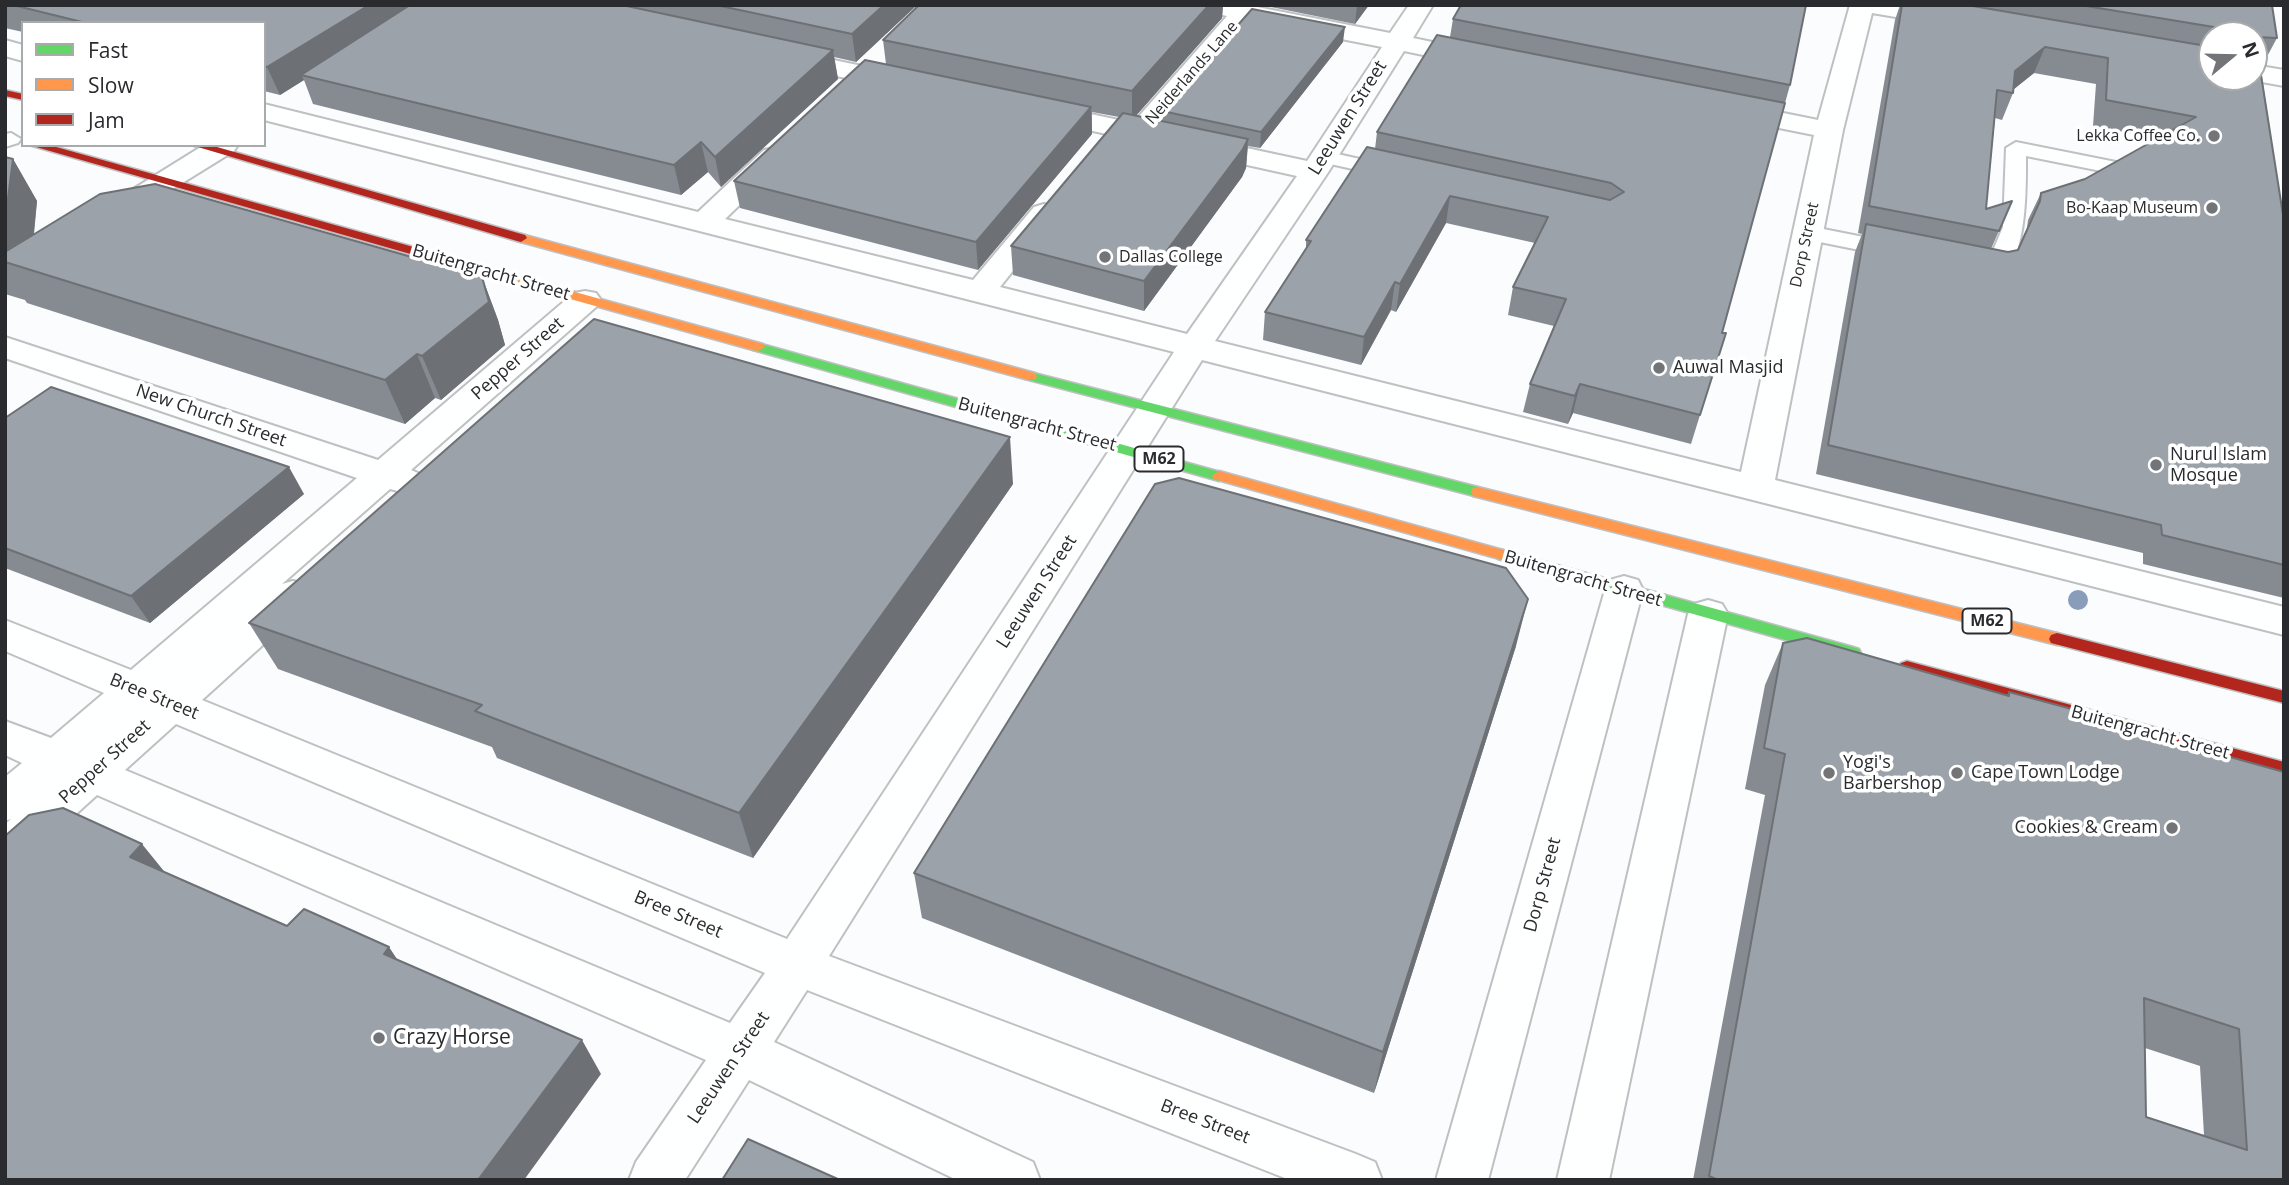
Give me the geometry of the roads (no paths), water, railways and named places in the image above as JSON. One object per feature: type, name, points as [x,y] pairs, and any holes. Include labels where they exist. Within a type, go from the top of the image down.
[{"type":"main road","name":"Buitengracht Street","points":[[41,147],[1869,657]]},
{"type":"main road","name":"M62","points":[[212,147],[640,272],[1152,409],[2284,697]]},
{"type":"main road","name":"Buitengracht Street","points":[[1896,664],[2284,769]]},
{"type":"street","points":[[1209,5],[1505,64]]},
{"type":"street","name":"Leeuwen Street","points":[[655,1180],[797,965],[1152,409],[1320,164],[1421,5]]},
{"type":"street","name":"Dorp Street","points":[[1756,486],[1829,130],[1862,5]]},
{"type":"street","points":[[1868,5],[1978,24]]},
{"type":"street","name":"Neiderlands Lane","points":[[1117,136],[1244,12]]},
{"type":"street","points":[[850,83],[888,48]]},
{"type":"street","points":[[755,51],[850,83],[927,88]]},
{"type":"street","points":[[267,116],[306,94]]},
{"type":"street","points":[[1707,105],[1829,130]]},
{"type":"street","points":[[1021,108],[1117,136],[1320,164]]},
{"type":"street","points":[[267,116],[705,222],[2284,621]]},
{"type":"street","points":[[705,222],[792,139]]},
{"type":"street","points":[[103,220],[212,147]]},
{"type":"street","points":[[985,285],[1063,190]]},
{"type":"street","name":"Pepper Street","points":[[5,851],[74,767],[598,303]]},
{"type":"street","name":"New Church Street","points":[[5,347],[401,480]]},
{"type":"street","name":"Dorp Street","points":[[1462,1180],[1624,590]]},
{"type":"street","points":[[1583,1180],[1708,614]]},
{"type":"street","name":"Bree Street","points":[[5,635],[797,965],[1356,1180]]},
{"type":"street","points":[[5,737],[740,1051],[1014,1180]]},
{"type":"street","name":"Pepper Street","points":[[5,803],[74,767]]},
{"type":"lane","points":[[1956,262],[1996,270],[2014,227],[2016,148],[2116,168]]},
{"type":"lane","points":[[1320,164],[1418,177]]},
{"type":"lane","points":[[1808,233],[1916,254]]},
{"type":"place","name":"Lekka Coffee Co.","points":[[2214,136]]},
{"type":"place","name":"Bo-Kaap Museum","points":[[2212,208]]},
{"type":"place","name":"Dallas College","points":[[1105,257]]},
{"type":"place","name":"Auwal Masjid","points":[[1659,368]]},
{"type":"place","name":"Nurul Islam Mosque","points":[[2156,465]]},
{"type":"place","name":"Yogi's Barbershop","points":[[1829,773]]},
{"type":"place","name":"Cape Town Lodge","points":[[1957,773]]},
{"type":"place","name":"Cookies & Cream","points":[[2172,828]]},
{"type":"place","name":"Crazy Horse","points":[[379,1038]]}]
